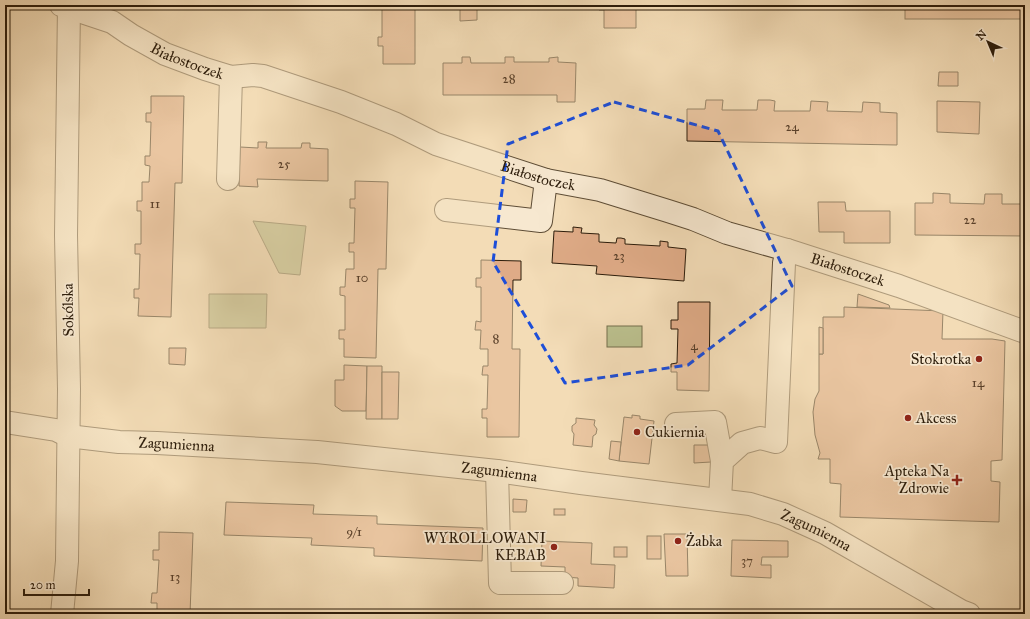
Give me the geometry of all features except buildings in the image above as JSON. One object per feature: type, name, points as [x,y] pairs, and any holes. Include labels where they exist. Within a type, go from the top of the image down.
[{"type":"street","name":"Białostoczek","points":[[66,6],[112,22],[131,35],[165,54],[205,69],[232,77],[253,75],[263,76],[341,102],[396,124],[436,144],[546,180],[600,190],[693,219],[727,233],[785,249],[899,286],[1025,332]]},
{"type":"street","name":"Sokólska","points":[[62,614],[67,561],[69,389],[66,235],[66,6]]},
{"type":"street","points":[[228,179],[232,77]]},
{"type":"street","points":[[446,210],[541,221],[546,180]]},
{"type":"street","points":[[722,460],[742,443],[760,438],[776,442],[785,249]]},
{"type":"street","name":"Zagumienna","points":[[5,422],[56,430],[68,436],[119,442],[317,452],[497,470],[581,483],[750,504],[776,512],[825,533],[961,611],[969,614]]},
{"type":"street","points":[[676,424],[715,422],[722,460],[720,500]]},
{"type":"street","points":[[497,470],[500,583],[562,583]]},
{"type":"highlighted area","points":[[614,102],[718,131],[792,286],[688,365],[565,383],[493,262],[508,144]]},
{"type":"green space","points":[[253,221],[306,226],[300,275],[279,273]]},
{"type":"green space","points":[[209,294],[267,294],[266,328],[209,328]]},
{"type":"green space","points":[[607,326],[642,326],[642,347],[607,347]]},
{"type":"place","name":"Stokrotka","points":[[979,359]]},
{"type":"place","name":"Akcess","points":[[908,418]]},
{"type":"place","name":"Cukiernia","points":[[637,432]]},
{"type":"place","name":"Apteka Na Zdrowie","points":[[957,480]]},
{"type":"place","name":"Żabka","points":[[678,541]]},
{"type":"place","name":"WYROLLOWANI KEBAB","points":[[554,547]]}]
